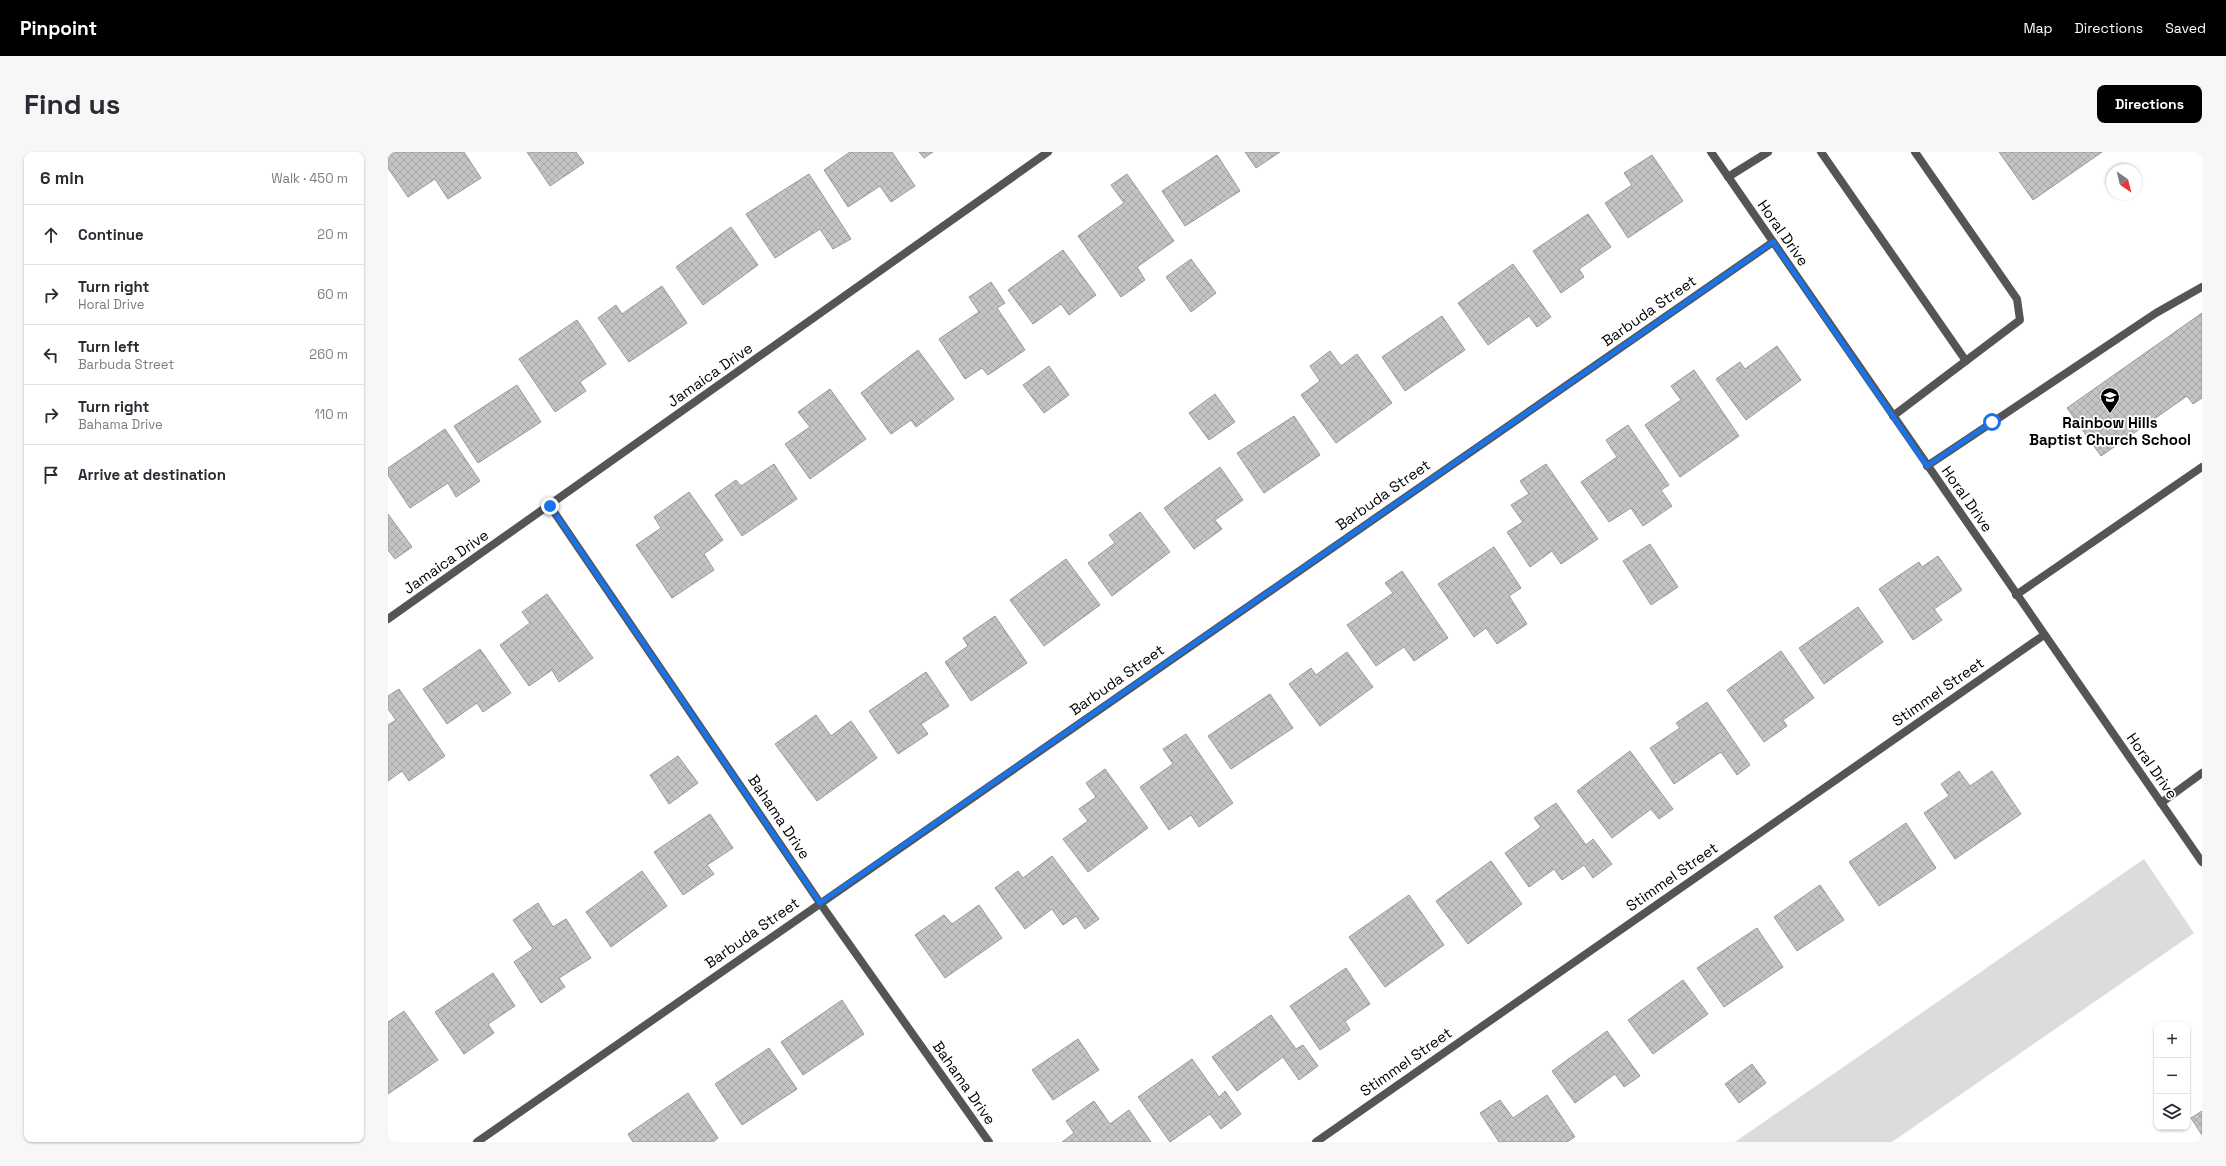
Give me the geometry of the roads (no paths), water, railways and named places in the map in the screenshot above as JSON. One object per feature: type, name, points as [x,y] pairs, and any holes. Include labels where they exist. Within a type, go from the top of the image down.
[{"type":"street","name":"Jamaica Drive","points":[[388,619],[550,506],[1048,152]]},
{"type":"street","name":"Horal Drive","points":[[1711,152],[1892,416],[2202,862]]},
{"type":"street","points":[[1728,177],[1768,152]]},
{"type":"street","points":[[1821,152],[1966,361]]},
{"type":"street","points":[[1892,416],[2020,320],[2017,299],[1915,152]]},
{"type":"street","name":"Barbuda Street","points":[[477,1142],[1773,242]]},
{"type":"street","points":[[1927,466],[2156,313],[2202,287]]},
{"type":"street","points":[[2016,595],[2202,467]]},
{"type":"street","name":"Bahama Drive","points":[[550,506],[820,903],[989,1142]]},
{"type":"street","name":"Stimmel Street","points":[[1316,1142],[2044,635]]},
{"type":"street","points":[[2161,803],[2202,773]]},
{"type":"place","name":"Rainbow Hills Baptist Church School","points":[[2110,414]]}]
